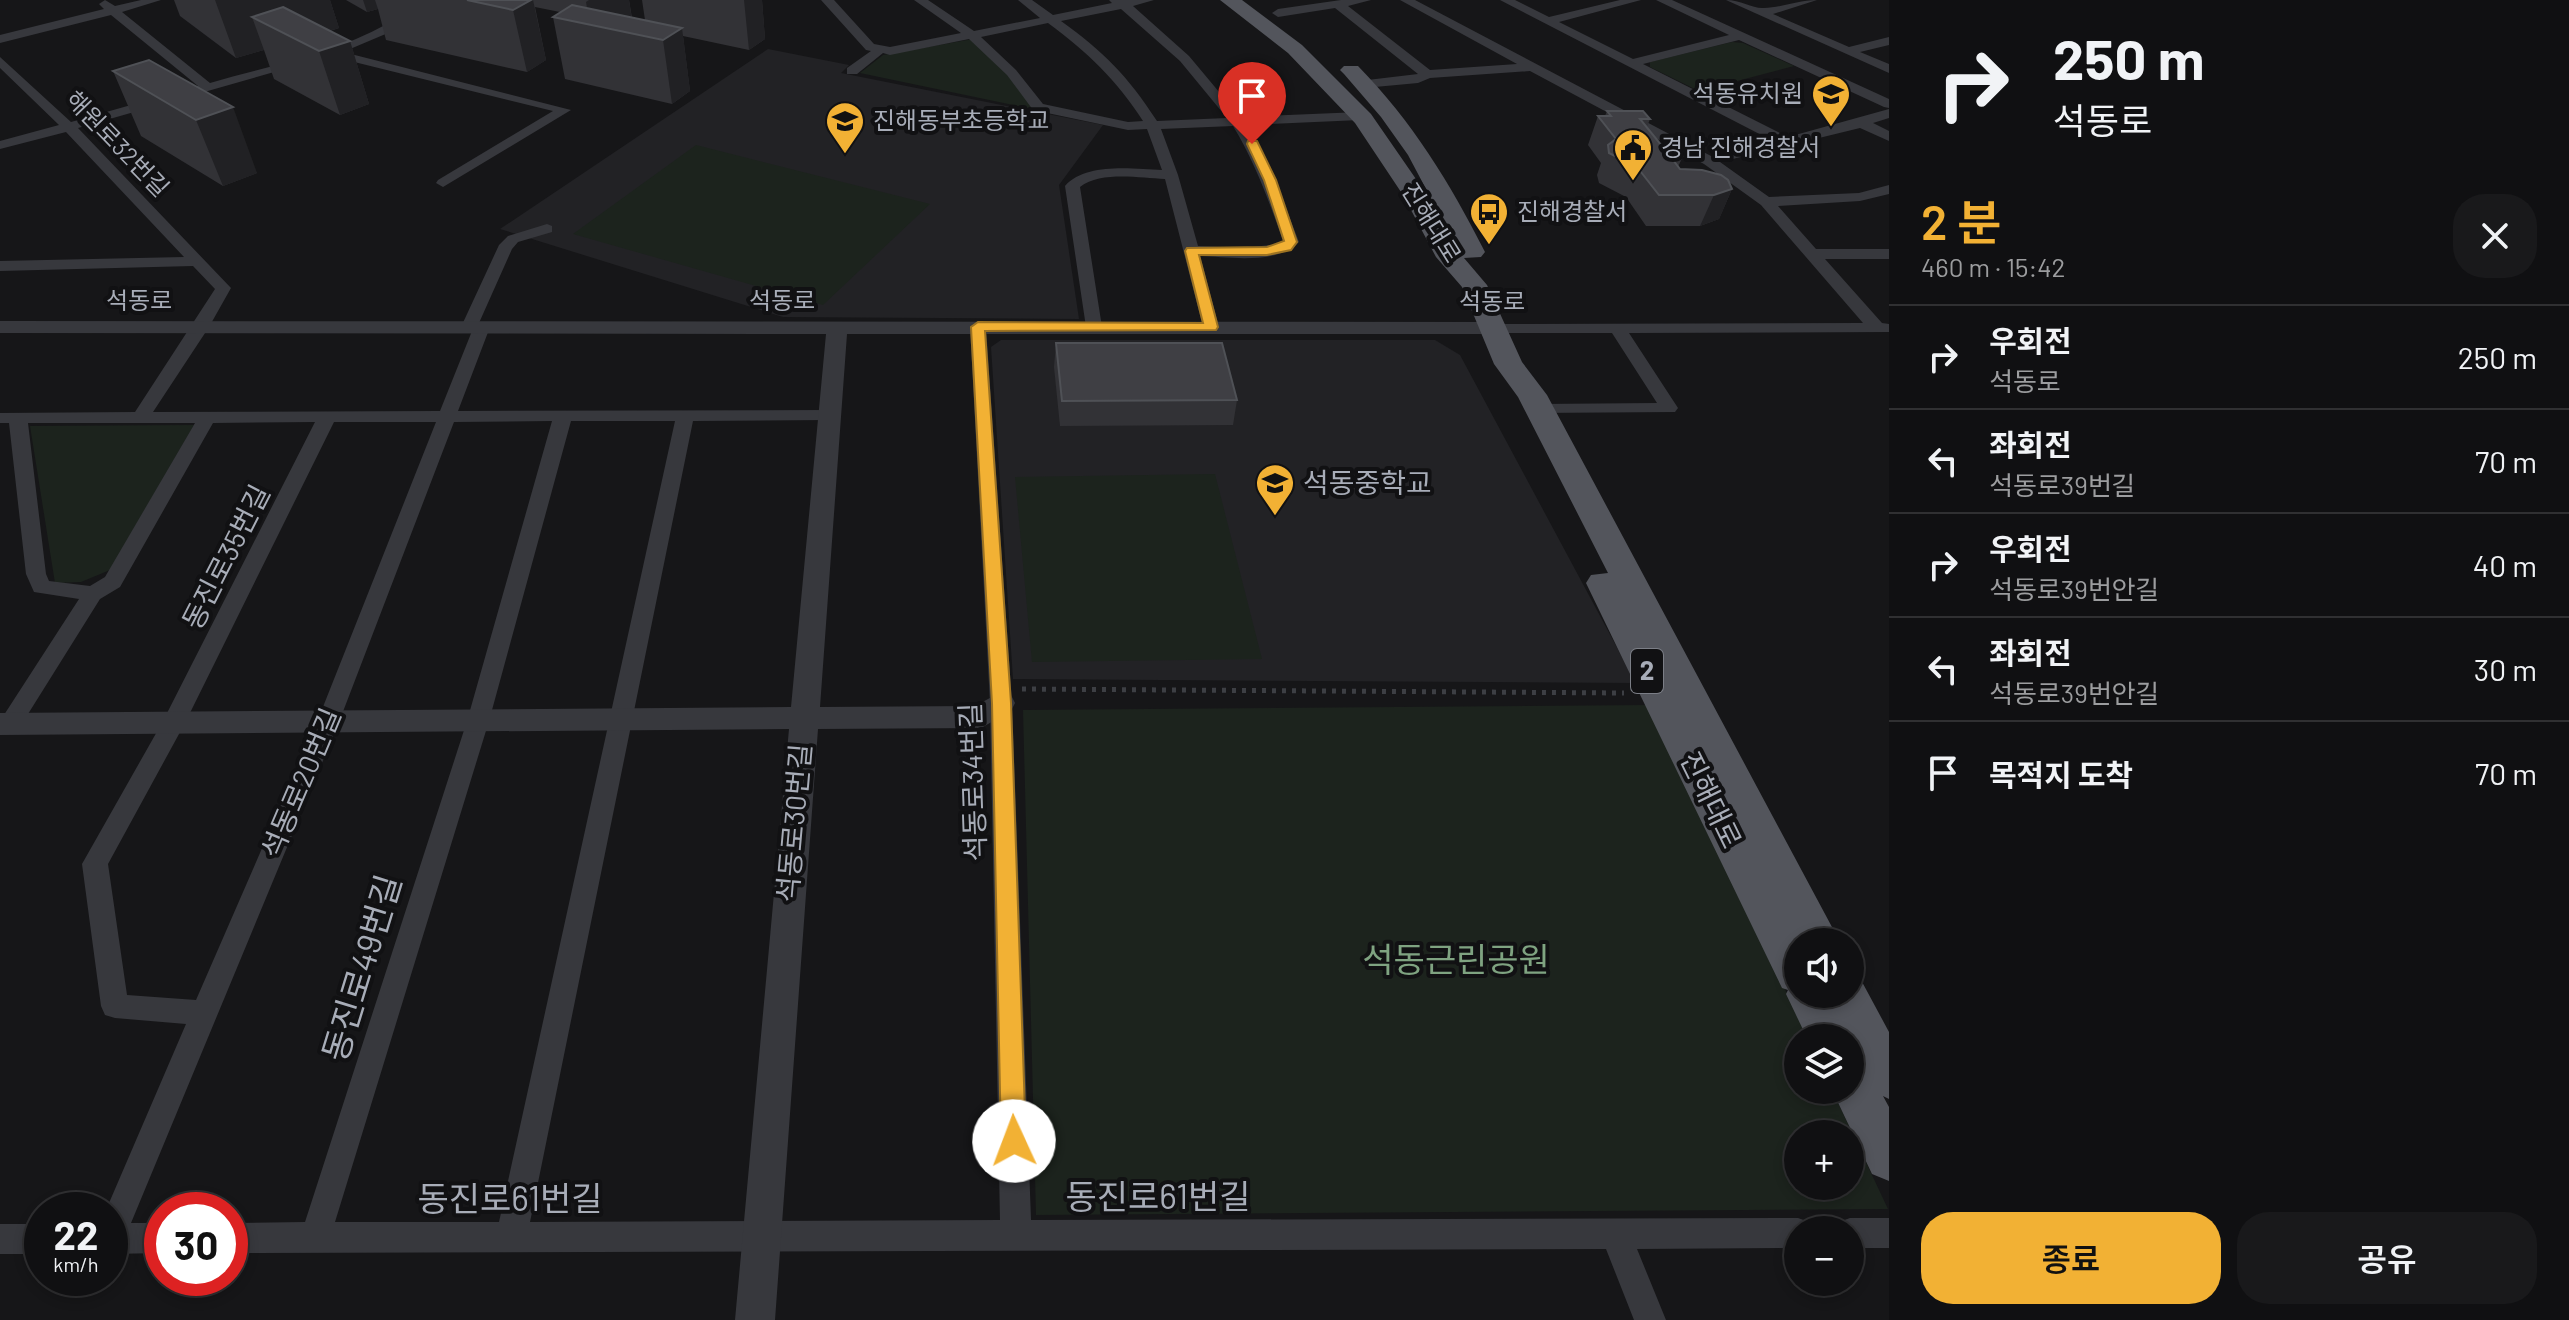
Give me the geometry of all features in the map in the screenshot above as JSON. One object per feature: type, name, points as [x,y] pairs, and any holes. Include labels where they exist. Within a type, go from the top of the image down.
[{"type":"main road","name":"진해대로","points":[[1230,0],[1295,49],[1360,116],[1415,195],[1449,257],[1474,285]]},
{"type":"main road","name":"진해대로","points":[[1257,0],[1278,13],[1364,84],[1397,119],[1445,196],[1475,258],[1474,285]]},
{"type":"main road","name":"2","points":[[1474,285],[1508,364],[1539,409],[1811,928]]},
{"type":"main road","name":"진해대로","points":[[1508,364],[1509,395],[1784,946]]},
{"type":"main road","points":[[1852,1008],[1889,1077]]},
{"type":"main road","points":[[1862,1104],[1889,1157]]},
{"type":"street","points":[[102,0],[208,88]]},
{"type":"street","points":[[0,39],[155,0]]},
{"type":"street","points":[[0,145],[327,52],[400,22],[429,0]]},
{"type":"street","points":[[827,0],[870,47],[890,51],[1052,20],[1120,2],[1148,0]]},
{"type":"street","points":[[920,0],[975,36],[1003,60],[1038,107],[1128,126],[1360,116]]},
{"type":"street","points":[[1024,0],[1098,54],[1134,96],[1152,124],[1171,175],[1211,327]]},
{"type":"street","points":[[1278,13],[1365,0]]},
{"type":"street","points":[[1406,0],[1709,161],[1766,202],[1883,328]]},
{"type":"street","points":[[1506,0],[1786,142]]},
{"type":"street","points":[[1548,21],[1635,0]]},
{"type":"street","points":[[1662,0],[1889,104]]},
{"type":"street","points":[[1732,0],[1889,69]]},
{"type":"street","points":[[1761,13],[1811,0]]},
{"type":"street","points":[[1120,2],[1207,81],[1236,120],[1270,180],[1291,242],[1286,247],[1267,251],[1191,251]]},
{"type":"street","points":[[1339,5],[1427,74]]},
{"type":"street","points":[[1633,63],[1741,36]]},
{"type":"street","points":[[1847,51],[1889,41]]},
{"type":"street","points":[[852,71],[881,49]]},
{"type":"street","points":[[327,52],[564,110],[519,140],[501,145],[443,183]]},
{"type":"street","name":"해원로32번길","points":[[0,61],[69,127],[223,288],[201,327]]},
{"type":"street","points":[[1364,84],[1418,79],[1427,74],[1532,67]]},
{"type":"street","points":[[1709,161],[1862,123],[1889,113]]},
{"type":"street","points":[[1862,123],[1889,137]]},
{"type":"street","points":[[1094,327],[1072,186],[1076,181],[1094,175],[1171,175]]},
{"type":"street","points":[[1766,202],[1860,197],[1889,189]]},
{"type":"street","points":[[476,327],[505,248],[513,239],[547,229]]},
{"type":"street","points":[[1812,254],[1889,254]]},
{"type":"street","points":[[0,266],[197,261]]},
{"type":"street","name":"석동로","points":[[0,327],[1883,328]]},
{"type":"street","points":[[140,418],[201,327]]},
{"type":"street","name":"석동로20번길","points":[[128,1194],[328,722],[447,417],[476,327]]},
{"type":"street","name":"석동로30번길","points":[[755,1320],[837,327]]},
{"type":"street","name":"석동로34번길","points":[[978,327],[1001,703],[1016,1235]]},
{"type":"street","points":[[1539,409],[1669,408],[1617,328]]},
{"type":"street","points":[[93,594],[41,587],[36,574],[9,418],[829,415]]},
{"type":"street","points":[[478,721],[563,416]]},
{"type":"street","points":[[511,1237],[685,416]]},
{"type":"street","points":[[5,724],[93,594],[113,582],[207,417]]},
{"type":"street","name":"동진로35번길","points":[[174,723],[327,417]]},
{"type":"street","points":[[5,724],[981,717],[1001,703]]},
{"type":"street","name":"동진로49번길","points":[[315,1238],[478,721]]},
{"type":"street","points":[[174,723],[95,864],[115,1006],[204,1013]]},
{"type":"street","name":"동진로61번길","points":[[248,1238],[1784,1233]]},
{"type":"street","points":[[1864,1233],[1889,1233]]},
{"type":"street","points":[[1616,1234],[1650,1320]]},
{"type":"street","points":[[0,1239],[24,1239]]},
{"type":"path","points":[[1001,703],[1021,689],[1658,693]]},
{"type":"shaded area","name":"진해동부초등학교","points":[[768,49],[849,65],[841,73],[1103,125],[1059,185],[1079,319],[783,317],[500,229]]},
{"type":"shaded area","name":"석동중학교","points":[[1001,340],[1435,340],[1460,355],[1636,683],[1013,679],[991,347]]},
{"type":"green space","points":[[973,39],[997,61],[1032,106],[1027,108],[860,73],[883,55]]},
{"type":"green space","points":[[1732,42],[1743,43],[1794,66],[1699,91],[1650,67],[1650,62]]},
{"type":"green space","points":[[696,145],[930,204],[823,305],[573,234]]},
{"type":"green space","points":[[194,425],[110,570],[81,582],[55,583],[30,426]]},
{"type":"green space","points":[[1215,474],[1262,659],[1032,662],[1015,477]]},
{"type":"green space","name":"석동근린공원","points":[[1651,705],[1784,987],[1784,1008],[1794,1008],[1801,1024],[1784,1024],[1784,1104],[1839,1104],[1846,1120],[1784,1120],[1784,1200],[1864,1200],[1864,1158],[1888,1209],[1036,1215],[1023,710]]},
{"type":"building","points":[[467,0],[531,0],[513,10]]},
{"type":"building","points":[[572,5],[682,28],[663,40],[553,17]]},
{"type":"building","points":[[283,7],[350,41],[319,51],[252,17]]},
{"type":"building","points":[[149,60],[233,107],[196,120],[113,71]]},
{"type":"building","points":[[1607,111],[1643,111],[1650,119],[1640,119],[1666,151],[1679,151],[1683,156],[1670,156],[1680,169],[1721,175],[1728,180],[1732,189],[1714,195],[1659,195],[1637,167],[1609,153],[1608,145],[1616,139],[1598,116],[1611,116]]},
{"type":"building","points":[[1056,343],[1222,343],[1237,400],[1062,401]]},
{"type":"place","name":"석동유치원","points":[[1831,128]]},
{"type":"place","name":"진해동부초등학교","points":[[845,155]]},
{"type":"place","name":"경남 진해경찰서","points":[[1633,182]]},
{"type":"place","name":"진해경찰서","points":[[1489,246]]},
{"type":"place","name":"석동중학교","points":[[1275,517]]},
{"type":"route","points":[[1014,1141],[1001,703],[978,327],[1211,327],[1191,251],[1267,251],[1286,247],[1291,242],[1270,180],[1252,144]]}]
